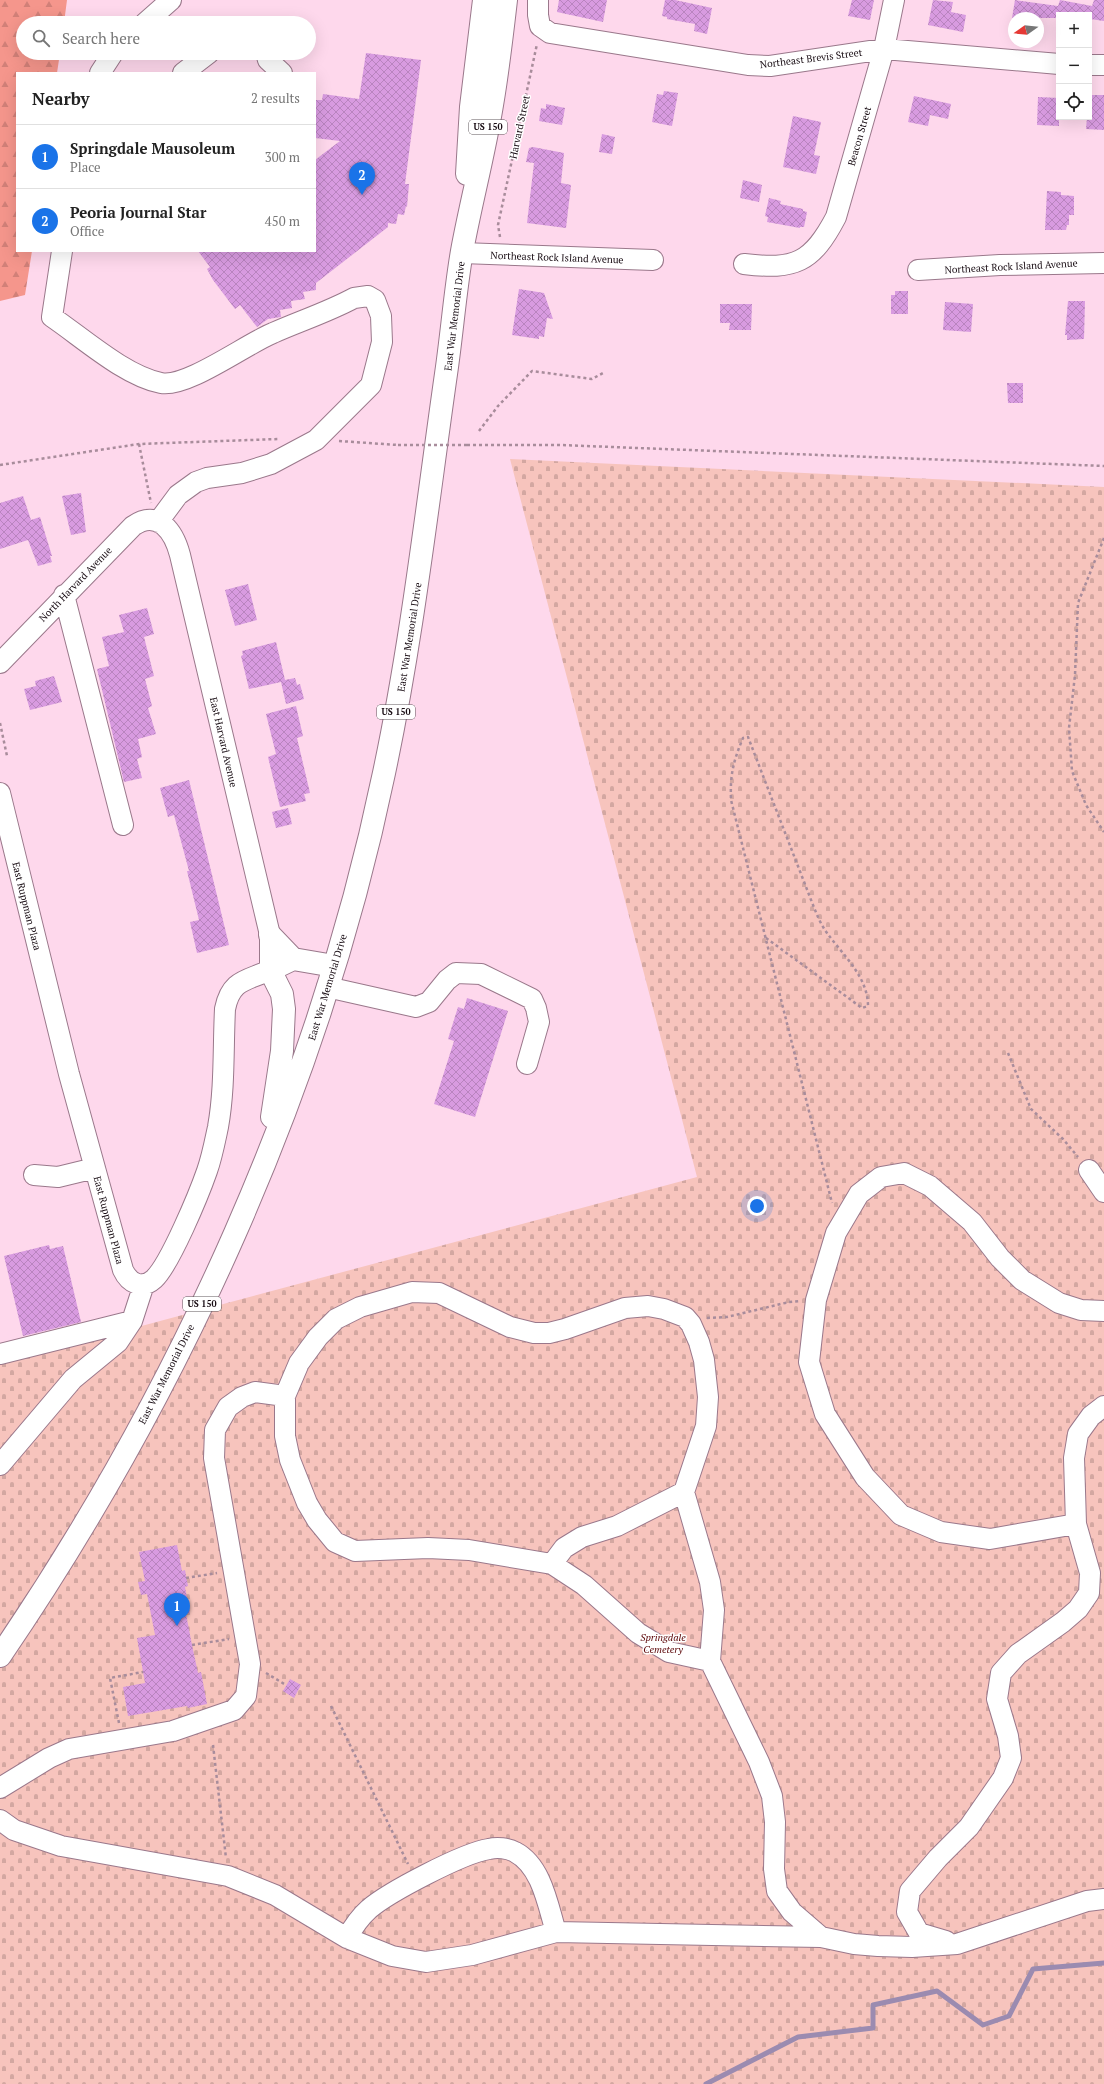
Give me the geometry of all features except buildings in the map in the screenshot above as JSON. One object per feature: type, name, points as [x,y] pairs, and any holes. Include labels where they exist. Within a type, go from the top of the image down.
[{"type":"highway","name":"East War Memorial Drive","points":[[462,253],[471,107],[484,0]]},
{"type":"highway","name":"East War Memorial Drive","points":[[0,1656],[95,1504],[162,1384],[246,1208],[294,1086],[334,966],[369,838],[402,684],[420,569],[462,253],[492,107],[506,0]]},
{"type":"highway","points":[[270,935],[293,959]]},
{"type":"highway","points":[[246,1208],[269,1129],[282,1051],[284,1009],[282,994],[270,970],[293,959],[334,966]]},
{"type":"street","points":[[153,16],[171,0]]},
{"type":"street","points":[[538,0],[538,14],[542,29]]},
{"type":"street","name":"Beacon Street","points":[[744,264],[776,266],[793,264],[802,260],[812,254],[823,240],[836,218],[884,49],[894,0]]},
{"type":"street","name":"Northeast Brevis Street","points":[[542,29],[550,33],[762,66],[884,49],[1056,64]]},
{"type":"street","points":[[184,72],[199,60]]},
{"type":"street","points":[[268,60],[281,72]]},
{"type":"street","points":[[1092,65],[1104,65]]},
{"type":"street","points":[[62,252],[52,317],[143,378],[162,383],[172,384],[201,372],[271,333],[354,298],[368,296],[376,300],[381,316],[382,342],[371,385],[316,440],[271,464],[242,473],[207,478],[196,482],[178,495],[156,521]]},
{"type":"street","name":"Northeast Rock Island Avenue","points":[[462,253],[653,260]]},
{"type":"street","name":"Northeast Rock Island Avenue","points":[[918,270],[1000,265],[1104,263]]},
{"type":"street","name":"North Harvard Avenue","points":[[0,663],[127,531],[142,521],[156,521]]},
{"type":"street","name":"East Harvard Avenue","points":[[156,521],[172,532],[179,551],[270,935],[270,970]]},
{"type":"street","points":[[64,595],[123,825]]},
{"type":"street","name":"East Ruppman Plaza","points":[[0,793],[32,930],[123,1270],[126,1277],[132,1282],[144,1284]]},
{"type":"street","points":[[0,1465],[73,1379],[118,1342],[132,1321],[144,1284],[155,1279],[168,1258],[208,1170],[218,1125],[226,1009],[229,993],[243,980],[270,970]]},
{"type":"street","points":[[327,987],[416,1007],[429,1002],[447,980],[456,973],[481,974],[532,999],[536,1008],[539,1022],[527,1064]]},
{"type":"street","points":[[34,1175],[58,1177],[95,1168]]},
{"type":"street","points":[[1089,1170],[1104,1192]]},
{"type":"street","points":[[1076,1524],[990,1539],[941,1532],[901,1515],[865,1477],[825,1414],[808,1362],[816,1300],[836,1233],[859,1194],[881,1177],[904,1173],[930,1186],[972,1222],[1000,1258],[1022,1280],[1059,1303],[1081,1310],[1104,1311]]},
{"type":"street","points":[[710,1662],[669,1652],[638,1633],[584,1585],[552,1564],[469,1550],[428,1548],[355,1551],[335,1542],[317,1520],[307,1504],[290,1460],[285,1436],[285,1396],[299,1363],[318,1337],[336,1319],[360,1307],[412,1292],[439,1293],[510,1327],[534,1333],[549,1333],[565,1330],[625,1308],[648,1306],[664,1309],[684,1317],[691,1324],[704,1360],[708,1397],[706,1426],[684,1492],[710,1582],[714,1610],[710,1662],[759,1762],[772,1796],[775,1822],[774,1869],[777,1891],[792,1912],[821,1937]]},
{"type":"street","points":[[0,1354],[132,1321]]},
{"type":"street","points":[[0,1788],[48,1758],[69,1749],[172,1731],[234,1710],[246,1696],[250,1664],[214,1458],[215,1430],[228,1407],[242,1397],[255,1392],[285,1396]]},
{"type":"street","points":[[957,1944],[919,1933],[907,1912],[910,1891],[938,1858],[969,1827],[1003,1778],[1011,1758],[1008,1736],[997,1699],[1001,1673],[1018,1654],[1063,1622],[1078,1609],[1089,1593],[1090,1573],[1076,1524],[1074,1458],[1078,1434],[1091,1416],[1104,1406]]},
{"type":"street","points":[[552,1564],[564,1548],[582,1537],[617,1526],[684,1492]]},
{"type":"street","points":[[0,1820],[14,1830],[61,1846],[228,1876],[276,1895],[347,1938],[392,1956],[426,1962],[472,1956],[556,1932],[821,1937],[854,1944],[878,1946],[912,1947],[957,1944],[1087,1901],[1104,1899]]},
{"type":"street","points":[[347,1938],[352,1928],[370,1909],[416,1880],[488,1849],[502,1848],[515,1851],[525,1859],[544,1891],[556,1932]]},
{"type":"path","name":"Harvard Street","points":[[504,255],[498,225],[535,49],[542,29]]},
{"type":"path","points":[[479,430],[498,406],[532,371],[592,379],[603,374]]},
{"type":"path","points":[[0,465],[139,444],[280,439]]},
{"type":"path","points":[[332,441],[398,445],[560,445],[1104,466]]},
{"type":"path","points":[[139,444],[156,521]]},
{"type":"path","points":[[1104,538],[1078,602],[1075,675],[1069,728],[1072,771],[1086,805],[1104,832]]},
{"type":"path","points":[[0,723],[8,756]]},
{"type":"path","points":[[766,938],[862,1008],[868,1006],[868,994],[859,975],[826,932],[813,906],[748,737],[743,738],[730,778],[731,800],[766,938],[770,947],[832,1203]]},
{"type":"path","points":[[1008,1052],[1031,1109],[1063,1139],[1089,1170]]},
{"type":"path","points":[[684,1317],[715,1319],[789,1302],[816,1300]]},
{"type":"path","points":[[186,1578],[213,1574]]},
{"type":"path","points":[[192,1645],[227,1639]]},
{"type":"path","points":[[120,1728],[110,1678],[143,1672]]},
{"type":"path","points":[[332,1706],[416,1880]]},
{"type":"path","points":[[213,1745],[228,1876]]},
{"type":"green space","points":[[0,0],[67,0],[65,16],[16,16],[16,60],[59,60],[57,72],[16,72],[16,252],[32,252],[25,295],[0,301]]},
{"type":"green space","name":"Springdale Cemetery","points":[[510,459],[1104,487],[1104,2084],[0,2084],[0,1364],[697,1177]]},
{"type":"waterway","points":[[706,2084],[798,2037],[873,2028],[873,2005],[937,1991],[983,2025],[1009,2016],[1033,1969],[1104,1963]]},
{"type":"place","name":"Peoria Journal Star","points":[[362,195]]},
{"type":"place","name":"Springdale Mausoleum","points":[[177,1626]]}]
